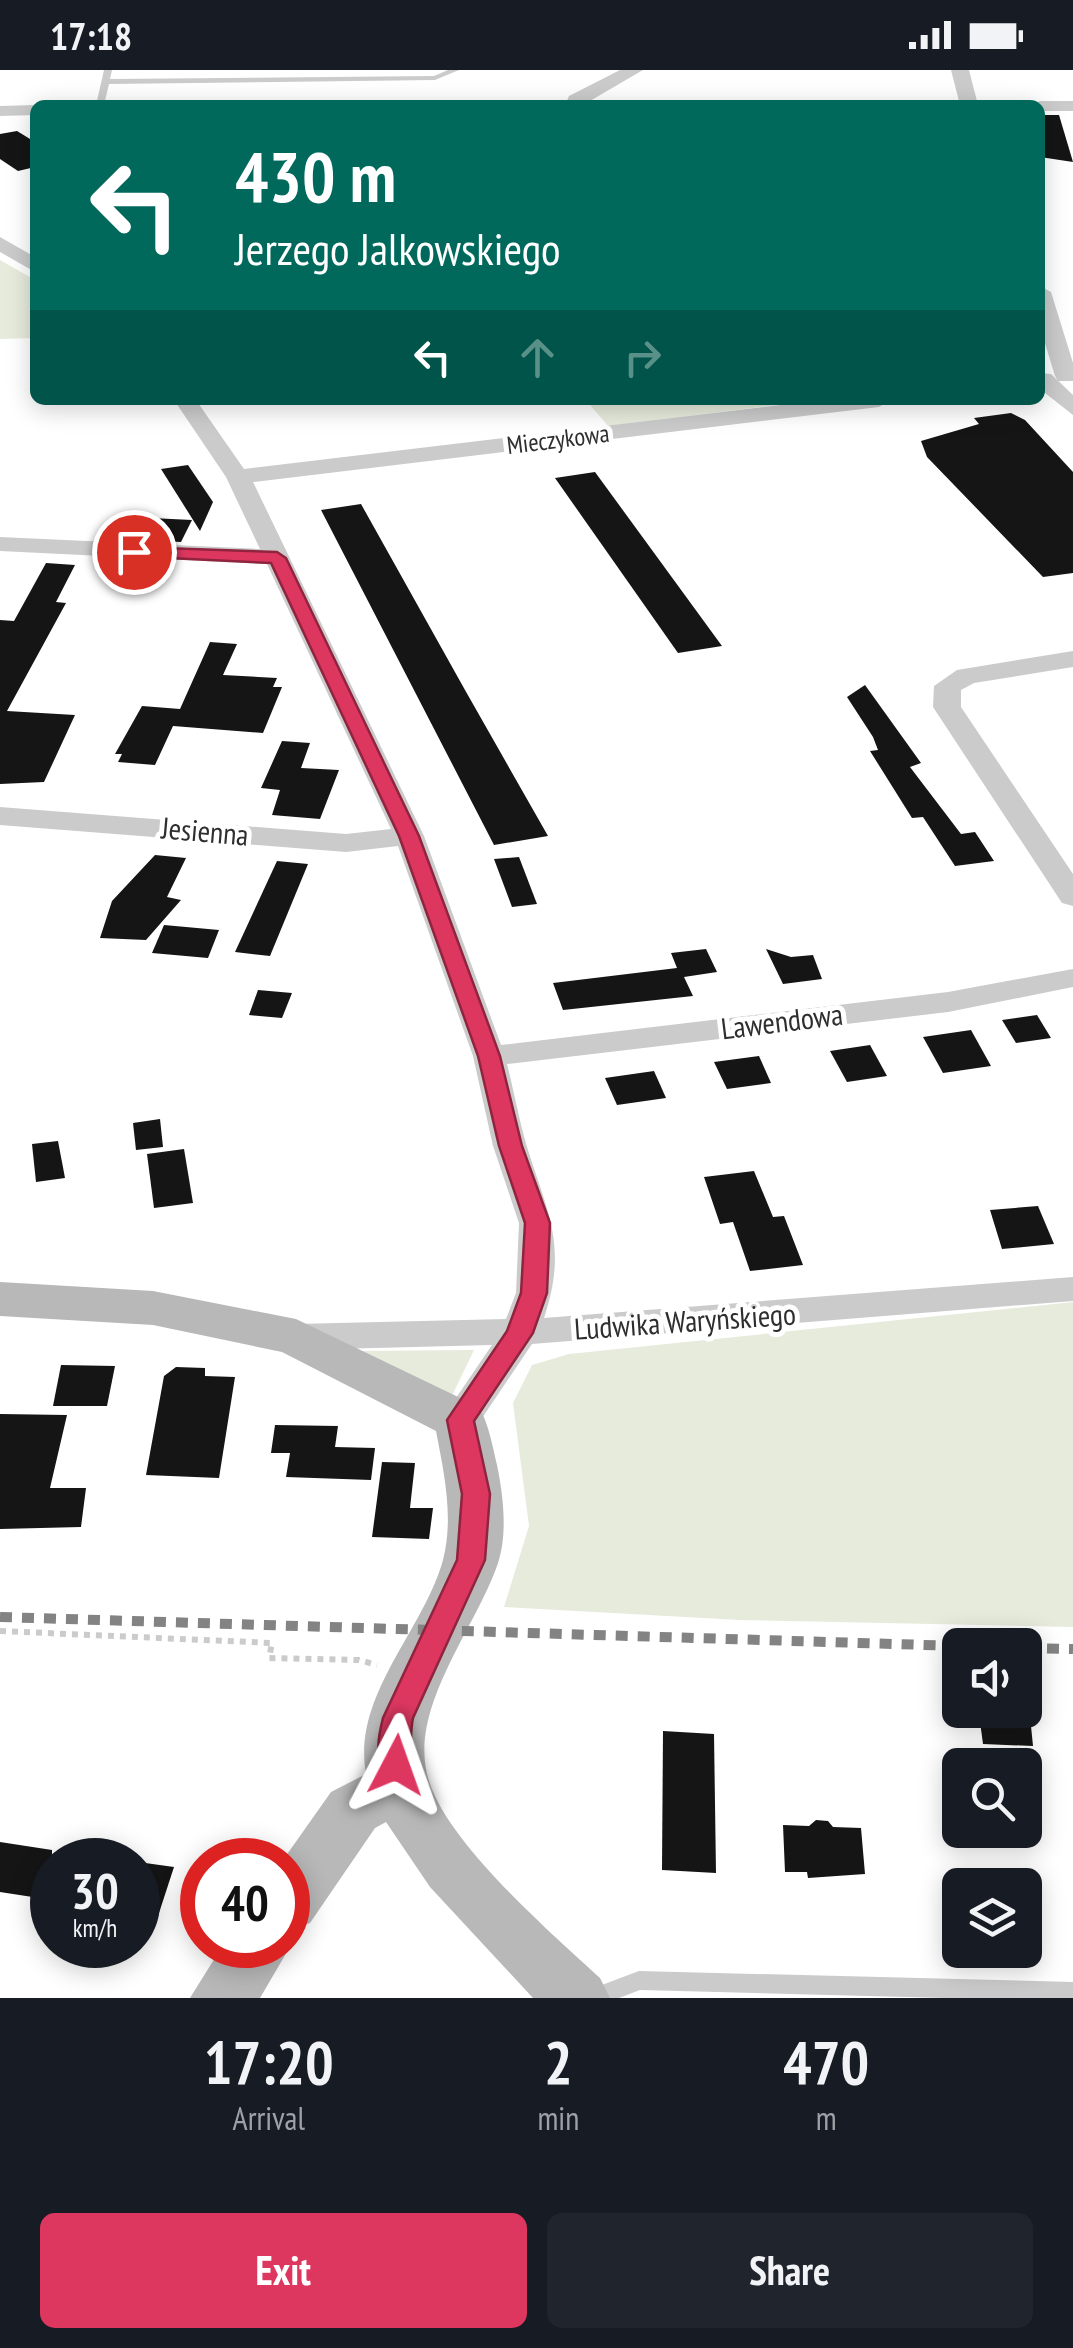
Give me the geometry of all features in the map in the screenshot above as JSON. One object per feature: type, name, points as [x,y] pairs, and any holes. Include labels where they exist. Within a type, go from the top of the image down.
[{"type":"street","points":[[574,100],[634,70]]},
{"type":"street","points":[[960,70],[968,100]]},
{"type":"street","points":[[1045,106],[1073,106]]},
{"type":"street","points":[[0,110],[30,110]]},
{"type":"street","points":[[0,242],[30,263]]},
{"type":"street","points":[[1045,319],[1056,378],[1073,408]]},
{"type":"street","points":[[188,405],[238,477],[409,836],[489,1056],[510,1146],[538,1223],[534,1293],[520,1333],[460,1420],[476,1494],[471,1560],[398,1718],[392,1744],[400,1785],[429,1837],[518,1943],[577,1998]]},
{"type":"street","name":"Mieczykowa","points":[[238,477],[837,405]]},
{"type":"street","points":[[0,544],[277,558]]},
{"type":"street","points":[[1073,660],[967,676],[948,686],[947,708],[1073,897]]},
{"type":"street","name":"Jesienna","points":[[0,816],[346,843],[409,836]]},
{"type":"street","name":"Lawendowa","points":[[489,1056],[948,1002],[1073,978]]},
{"type":"street","name":"Ludwika Waryńskiego","points":[[0,1299],[153,1308],[296,1337],[520,1333],[1073,1289]]},
{"type":"street","points":[[296,1337],[460,1420]]},
{"type":"street","points":[[310,1872],[352,1810],[400,1785]]},
{"type":"street","points":[[223,1998],[244,1968]]},
{"type":"lane","points":[[101,100],[108,70]]},
{"type":"lane","points":[[105,82],[435,78],[454,70]]},
{"type":"lane","points":[[594,1998],[639,1980],[1073,1992]]},
{"type":"path","points":[[0,1632],[272,1643],[269,1658],[359,1660],[392,1670]]},
{"type":"shaded area","points":[[0,260],[30,277],[30,338],[0,339]]},
{"type":"shaded area","points":[[590,405],[776,405],[608,426]]},
{"type":"shaded area","points":[[1073,1302],[1073,1627],[740,1620],[504,1607],[529,1526],[513,1403],[532,1365],[569,1354]]},
{"type":"shaded area","points":[[474,1350],[449,1402],[355,1351]]},
{"type":"building","points":[[1045,115],[1059,115],[1073,162],[1045,158]]},
{"type":"building","points":[[17,131],[30,139],[30,168],[18,171],[0,159],[0,134]]},
{"type":"building","points":[[1011,413],[1025,420],[1073,472],[1073,573],[1043,577],[927,457],[921,441],[979,424],[974,418]]},
{"type":"building","points":[[188,465],[213,502],[200,531],[161,469]]},
{"type":"building","points":[[595,472],[722,646],[678,653],[555,478]]},
{"type":"building","points":[[361,504],[548,836],[494,845],[321,510]]},
{"type":"building","points":[[151,518],[192,520],[181,542],[140,540]]},
{"type":"building","points":[[130,561],[171,563],[161,584],[119,581]]},
{"type":"building","points":[[46,563],[75,565],[56,602],[66,603],[7,711],[75,715],[44,782],[0,784],[0,620],[14,621]]},
{"type":"building","points":[[210,642],[237,644],[223,675],[277,678],[273,687],[282,687],[263,733],[173,726],[155,765],[118,762],[122,754],[115,754],[142,706],[180,709]]},
{"type":"building","points":[[865,685],[921,763],[910,767],[961,834],[975,832],[994,861],[955,866],[923,817],[912,818],[870,751],[878,750],[873,737],[847,697]]},
{"type":"building","points":[[282,741],[310,743],[301,768],[339,770],[320,819],[272,815],[280,790],[261,788]]},
{"type":"building","points":[[155,855],[186,858],[167,897],[181,900],[146,940],[100,938],[112,901]]},
{"type":"building","points":[[519,857],[537,904],[512,907],[494,859]]},
{"type":"building","points":[[277,861],[308,864],[270,956],[235,952]]},
{"type":"building","points":[[164,925],[219,930],[208,958],[152,953]]},
{"type":"building","points":[[706,949],[717,972],[684,977],[693,996],[563,1010],[553,983],[677,968],[671,953]]},
{"type":"building","points":[[766,949],[791,957],[813,955],[822,979],[783,984]]},
{"type":"building","points":[[258,990],[292,993],[282,1018],[249,1015]]},
{"type":"building","points":[[1037,1015],[1051,1038],[1016,1043],[1002,1020]]},
{"type":"building","points":[[971,1030],[991,1066],[943,1073],[923,1037]]},
{"type":"building","points":[[870,1045],[887,1076],[847,1082],[830,1051]]},
{"type":"building","points":[[759,1056],[771,1083],[727,1089],[714,1062]]},
{"type":"building","points":[[654,1071],[666,1098],[617,1105],[605,1078]]},
{"type":"building","points":[[160,1119],[163,1147],[136,1150],[133,1123]]},
{"type":"building","points":[[58,1141],[65,1178],[36,1182],[32,1144]]},
{"type":"building","points":[[184,1149],[193,1203],[154,1208],[147,1154]]},
{"type":"building","points":[[754,1171],[773,1217],[784,1216],[803,1265],[750,1271],[733,1222],[720,1224],[704,1177]]},
{"type":"building","points":[[1038,1206],[1054,1244],[1002,1249],[990,1210]]},
{"type":"building","points":[[61,1365],[115,1366],[107,1406],[53,1406]]},
{"type":"building","points":[[176,1367],[205,1368],[205,1376],[235,1377],[219,1478],[146,1475],[164,1376]]},
{"type":"building","points":[[0,1414],[67,1415],[50,1488],[86,1488],[81,1527],[0,1529]]},
{"type":"building","points":[[275,1425],[338,1426],[335,1447],[375,1448],[371,1480],[286,1477],[290,1453],[271,1453]]},
{"type":"building","points":[[382,1462],[415,1463],[410,1508],[433,1508],[429,1539],[372,1537]]},
{"type":"building","points":[[981,1728],[1031,1728],[1033,1746],[983,1744]]},
{"type":"building","points":[[663,1731],[714,1734],[716,1873],[662,1870]]},
{"type":"building","points":[[816,1820],[828,1821],[833,1827],[861,1828],[865,1874],[808,1878],[807,1872],[785,1872],[783,1825],[809,1826]]},
{"type":"building","points":[[0,1842],[30,1847],[30,1897],[0,1892]]},
{"type":"building","points":[[160,1865],[174,1867],[160,1910]]},
{"type":"railway","points":[[0,1617],[942,1645]]},
{"type":"railway","points":[[1042,1648],[1073,1649]]},
{"type":"route","points":[[134,552],[277,558],[409,836],[489,1056],[510,1146],[538,1223],[534,1293],[520,1333],[460,1420],[476,1494],[471,1560],[398,1718],[392,1744],[396,1765]]}]
